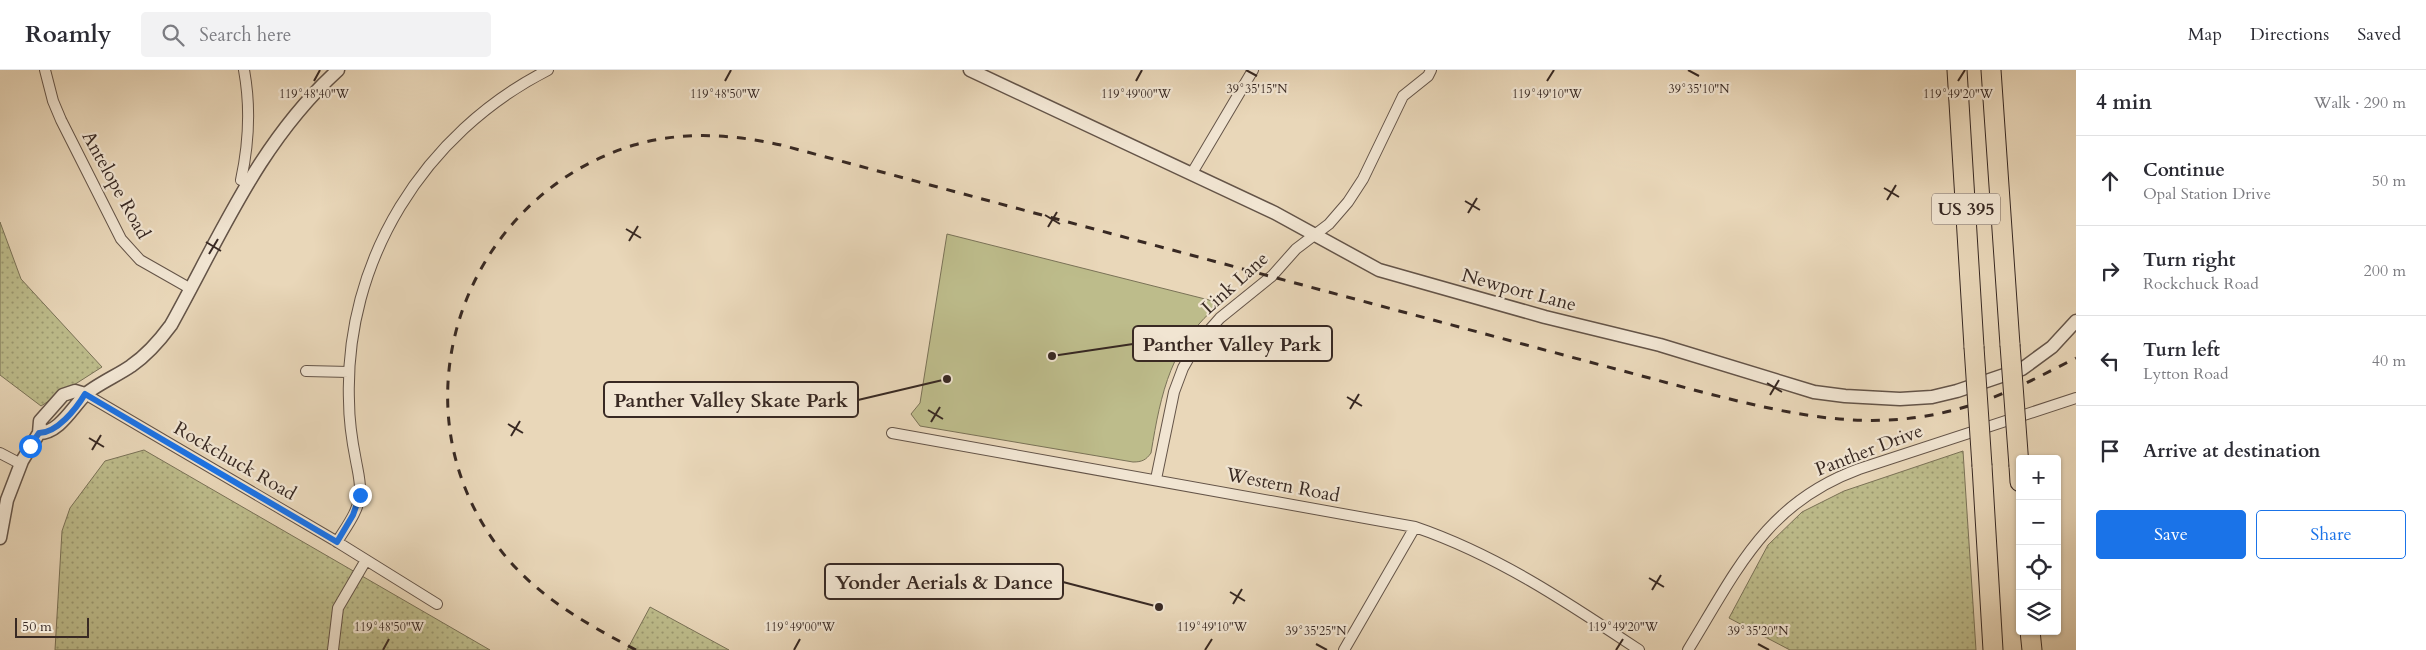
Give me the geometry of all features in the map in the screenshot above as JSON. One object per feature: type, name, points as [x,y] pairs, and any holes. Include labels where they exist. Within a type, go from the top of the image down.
[{"type":"highway","name":"US 395","points":[[1957,70],[1993,650]]},
{"type":"highway","name":"US 395","points":[[1991,70],[2018,455]]},
{"type":"highway","points":[[2030,635],[2032,650]]},
{"type":"street","name":"Antelope Road","points":[[45,70],[53,101],[61,120],[121,239],[140,260],[191,289]]},
{"type":"street","points":[[244,70],[249,108],[249,131],[241,180],[248,182]]},
{"type":"street","points":[[39,433],[51,431],[76,407],[85,394],[132,366],[146,355],[171,325],[248,182],[278,135],[299,109],[338,70]]},
{"type":"street","points":[[337,542],[353,515],[360,495],[360,483],[351,432],[349,372],[357,313],[365,282],[384,234],[420,175],[460,130],[505,95],[548,70]]},
{"type":"street","name":"Newport Lane","points":[[970,70],[1192,173],[1314,233],[1379,270],[1545,318],[1660,345],[1788,385],[1845,396],[1900,399],[1932,397],[1996,379],[2022,368],[2040,357],[2065,335],[2076,321]]},
{"type":"street","points":[[1192,173],[1253,70]]},
{"type":"street","name":"Link Lane","points":[[1156,479],[1174,392],[1190,355],[1220,318],[1272,276],[1314,233],[1329,224],[1348,202],[1363,180],[1403,96],[1428,76],[1431,70]]},
{"type":"street","points":[[306,371],[349,372]]},
{"type":"street","points":[[0,538],[7,500],[21,464],[39,433],[40,421],[44,414],[63,395],[75,391],[85,394]]},
{"type":"street","name":"Rockchuck Road","points":[[85,394],[337,542],[437,604]]},
{"type":"street","name":"Panther Drive","points":[[1688,650],[1754,545],[1781,514],[1804,495],[1828,481],[1859,469],[2076,398]]},
{"type":"street","name":"Western Road","points":[[892,432],[1415,527],[1447,538],[1500,563],[1554,594],[1639,650]]},
{"type":"street","points":[[0,453],[21,464]]},
{"type":"street","points":[[1344,650],[1415,527]]},
{"type":"street","points":[[333,650],[338,608],[366,560]]},
{"type":"shaded area","points":[[0,222],[21,279],[102,367],[41,406],[0,375]]},
{"type":"shaded area","points":[[947,234],[1221,303],[1204,318],[1190,335],[1171,370],[1159,409],[1151,453],[1144,460],[1133,462],[920,426],[911,414],[920,403]]},
{"type":"shaded area","points":[[144,450],[490,650],[55,650],[62,531],[70,508],[105,461]]},
{"type":"shaded area","points":[[1963,451],[1976,650],[1790,650],[1729,618],[1768,545],[1802,512],[1844,491]]},
{"type":"shaded area","points":[[650,607],[729,650],[627,650]]},
{"type":"railway","points":[[636,650],[597,629],[542,592],[510,562],[496,544],[465,488],[450,428],[449,368],[463,310],[489,256],[527,209],[576,171],[634,145],[652,141],[689,136],[726,136],[781,145],[1694,390],[1804,415],[1875,420],[1911,418],[1948,412],[2009,391],[2076,358]]},
{"type":"place","name":"Panther Valley Park","points":[[1052,356]]},
{"type":"place","name":"Panther Valley Skate Park","points":[[947,379]]},
{"type":"place","name":"Yonder Aerials & Dance","points":[[1159,607]]},
{"type":"route","points":[[30,446],[39,433],[51,431],[76,407],[85,394],[337,542],[358,505],[360,495]]}]
